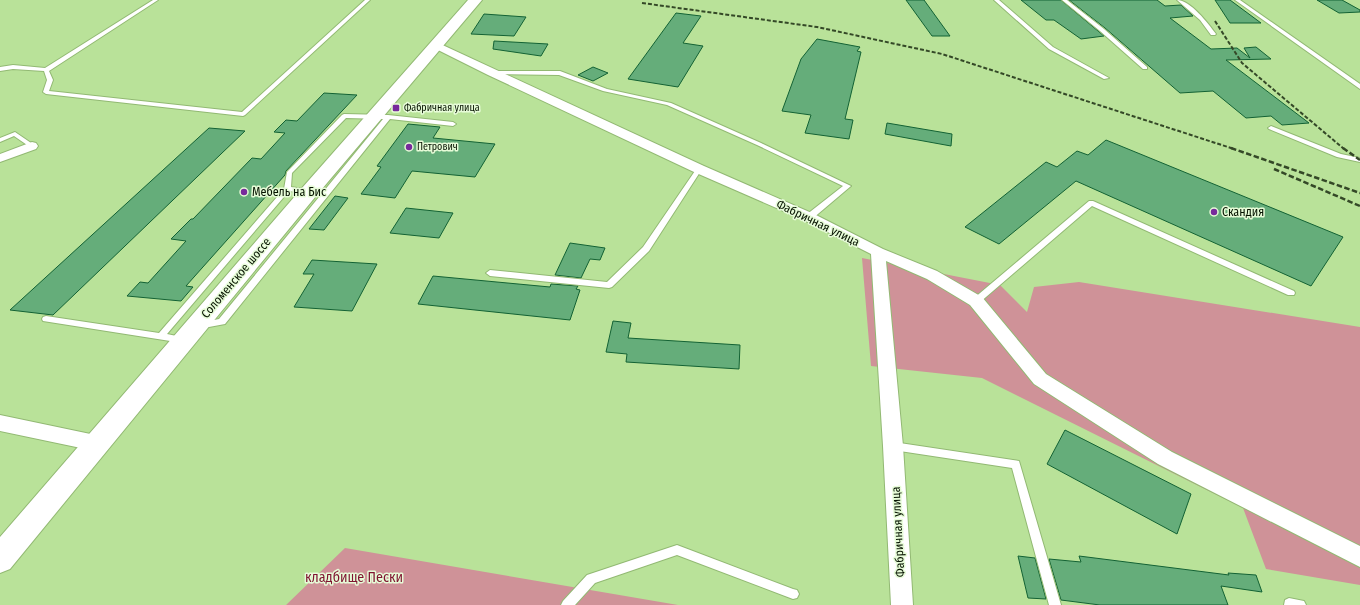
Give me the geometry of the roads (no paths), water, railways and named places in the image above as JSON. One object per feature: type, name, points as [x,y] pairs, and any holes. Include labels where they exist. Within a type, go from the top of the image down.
[{"type":"main road","name":"Соломенское шоссе","points":[[0,559],[100,444],[183,341],[309,192],[381,117],[436,45],[475,0]]},
{"type":"street","name":"Фабричная улица","points":[[436,45],[492,73],[699,169],[809,217],[878,252],[893,446],[902,605]]},
{"type":"street","points":[[0,158],[32,146]]},
{"type":"street","points":[[878,252],[932,275],[976,301],[1040,379],[1166,458],[1360,557]]},
{"type":"street","points":[[0,424],[100,444]]},
{"type":"lane","points":[[0,69],[13,67],[46,70],[156,0]]},
{"type":"lane","points":[[46,70],[50,80],[46,92],[243,114],[368,0]]},
{"type":"lane","points":[[996,0],[1051,48],[1106,78]]},
{"type":"lane","points":[[1064,0],[1102,30],[1145,68]]},
{"type":"lane","points":[[1180,0],[1202,19],[1212,34]]},
{"type":"lane","points":[[1237,0],[1360,87]]},
{"type":"lane","points":[[492,73],[560,73],[605,90],[669,104],[848,186],[809,217]]},
{"type":"lane","points":[[161,336],[287,189],[289,173],[344,116],[381,117],[453,124]]},
{"type":"lane","points":[[200,321],[209,324],[222,322],[381,117]]},
{"type":"lane","points":[[1271,128],[1339,156],[1360,160]]},
{"type":"lane","points":[[0,140],[15,134],[32,146]]},
{"type":"lane","points":[[490,272],[608,285],[646,249],[699,169]]},
{"type":"lane","points":[[287,189],[309,192]]},
{"type":"lane","points":[[976,301],[1091,203],[1291,293]]},
{"type":"lane","points":[[46,319],[161,336],[183,341]]},
{"type":"lane","points":[[893,446],[1016,464],[1055,605]]},
{"type":"lane","points":[[567,605],[591,580],[677,550],[793,594]]},
{"type":"railway","points":[[642,3],[817,27],[942,54],[1232,148]]},
{"type":"railway","points":[[1215,21],[1242,63],[1344,149]]},
{"type":"railway","points":[[1232,148],[1360,193]]},
{"type":"railway","points":[[1343,148],[1360,160]]},
{"type":"railway","points":[[1274,169],[1360,206]]},
{"type":"place","name":"Фабричная улица","points":[[396,108]]},
{"type":"place","name":"Петрович","points":[[409,147]]},
{"type":"place","name":"Мебель на Бис","points":[[244,192]]},
{"type":"place","name":"Скандия","points":[[1214,212]]},
{"type":"park label","name":"кладбище Пески","points":[[354,577]]}]
